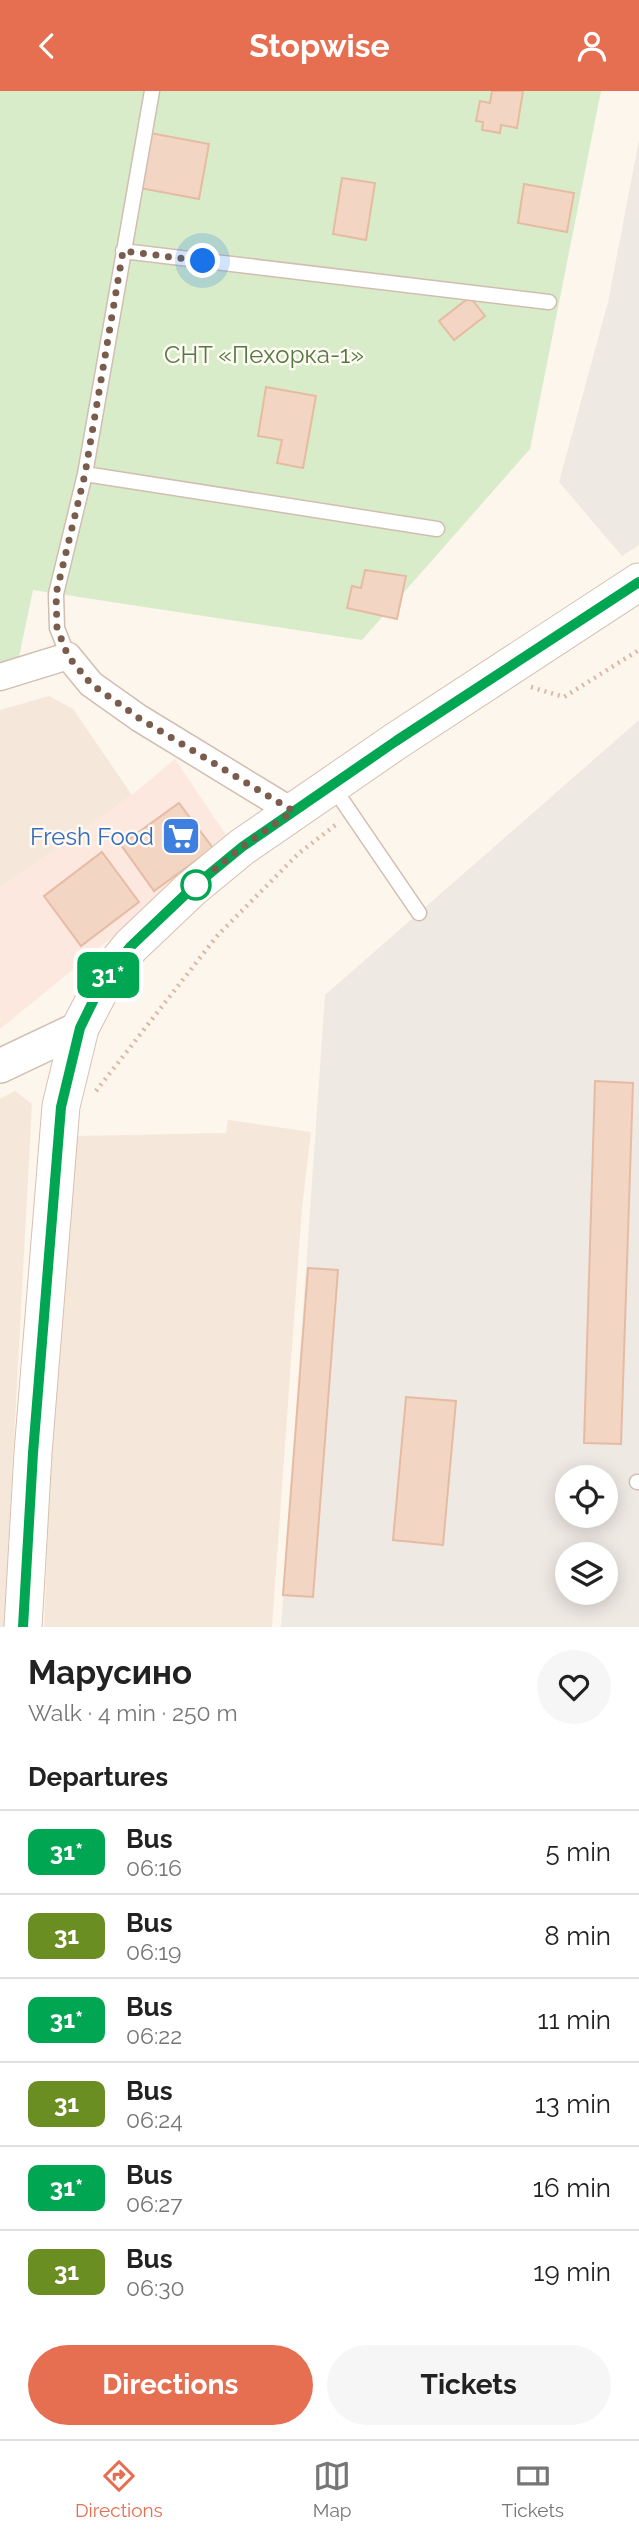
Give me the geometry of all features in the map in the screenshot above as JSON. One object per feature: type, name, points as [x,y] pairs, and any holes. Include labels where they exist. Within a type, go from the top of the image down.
[{"type":"main road","points":[[23,1627],[33,1453],[61,1107],[80,1028],[108,974],[131,946],[191,889],[232,855],[293,811],[341,799],[639,582]]},
{"type":"street","points":[[0,677],[68,656],[91,684],[139,718],[293,811]]},
{"type":"street","points":[[0,1066],[80,1028]]},
{"type":"lane","points":[[68,656],[57,628],[56,594],[85,474],[152,91]]},
{"type":"lane","points":[[123,251],[549,302]]},
{"type":"lane","points":[[85,474],[437,529]]},
{"type":"lane","points":[[341,799],[419,913]]},
{"type":"path","points":[[529,686],[564,697],[639,650]]},
{"type":"path","points":[[92,1097],[216,936],[298,854],[341,799]]},
{"type":"shaded area","points":[[639,140],[639,545],[622,556],[559,482],[608,302]]},
{"type":"shaded area","points":[[49,696],[73,709],[132,795],[0,888],[0,710]]},
{"type":"shaded area","points":[[639,720],[639,1627],[281,1627],[325,995]]},
{"type":"shaded area","points":[[175,759],[230,841],[0,1029],[0,888],[132,795]]},
{"type":"shaded area","points":[[15,1091],[32,1104],[4,1627],[0,1627],[0,1099]]},
{"type":"shaded area","points":[[228,1120],[311,1132],[302,1208],[272,1627],[44,1627],[51,1444],[75,1136],[226,1133]]},
{"type":"green space","name":"СНТ «Пехорка-1»","points":[[0,91],[601,91],[530,449],[362,640],[33,590],[19,657],[0,662]]},
{"type":"building","points":[[492,91],[523,91],[517,128],[501,125],[500,133],[482,130],[483,122],[476,121],[480,101],[490,103]]},
{"type":"building","points":[[150,133],[209,144],[199,199],[140,188]]},
{"type":"building","points":[[342,178],[375,183],[366,240],[333,234]]},
{"type":"building","points":[[524,184],[574,193],[567,232],[518,223]]},
{"type":"building","points":[[470,297],[485,316],[454,340],[439,321]]},
{"type":"building","points":[[266,387],[316,396],[303,468],[277,463],[282,440],[258,436]]},
{"type":"building","points":[[365,570],[406,576],[397,619],[347,608],[352,586],[361,588]]},
{"type":"building","points":[[179,803],[213,848],[154,891],[121,845]]},
{"type":"building","points":[[102,852],[139,902],[81,946],[44,896]]},
{"type":"building","points":[[595,1081],[633,1083],[621,1444],[584,1443]]},
{"type":"building","points":[[308,1268],[338,1270],[313,1597],[283,1595]]},
{"type":"building","points":[[406,1397],[456,1401],[443,1545],[393,1540]]},
{"type":"bus line","name":"31*","points":[[23,1627],[33,1453],[61,1107],[80,1028],[99,989],[131,946],[191,889],[242,847],[396,741],[639,582]]},
{"type":"place","name":"Fresh Food","points":[[181,836]]},
{"type":"route","points":[[196,885],[191,889],[242,847],[293,811],[139,718],[91,684],[68,656],[57,628],[56,594],[85,474],[123,251],[203,261]]}]
